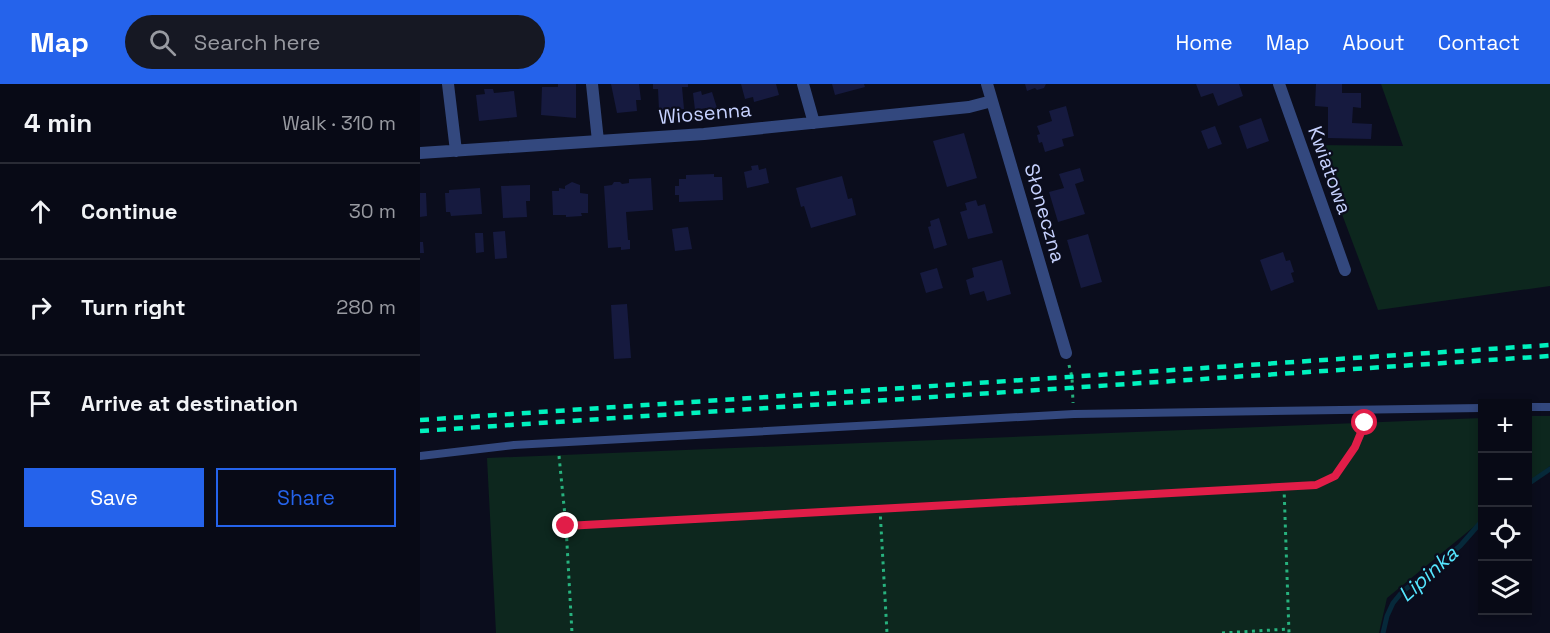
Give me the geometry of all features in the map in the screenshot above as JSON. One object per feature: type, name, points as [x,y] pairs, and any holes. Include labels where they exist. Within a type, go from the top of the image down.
[{"type":"street","points":[[448,84],[456,151]]},
{"type":"street","points":[[592,84],[598,141]]},
{"type":"street","points":[[803,84],[814,123]]},
{"type":"street","name":"Słoneczna","points":[[987,84],[1066,353]]},
{"type":"street","name":"Kwiatowa","points":[[1279,84],[1345,270]]},
{"type":"street","name":"Wiosenna","points":[[420,153],[704,134],[969,107],[992,101]]},
{"type":"lane","points":[[1532,407],[1550,407]]},
{"type":"lane","points":[[420,456],[558,442],[1074,414],[1478,408]]},
{"type":"path","points":[[1071,370],[1073,394]]},
{"type":"path","points":[[566,526],[1316,485],[1335,476],[1355,447],[1365,423],[1367,410]]},
{"type":"path","points":[[558,442],[566,526],[572,633]]},
{"type":"path","points":[[1222,633],[1289,631],[1284,487]]},
{"type":"path","points":[[880,509],[887,633]]},
{"type":"green space","points":[[1381,84],[1550,84],[1550,286],[1378,310],[1316,145],[1403,146]]},
{"type":"green space","points":[[1532,416],[1550,416],[1550,466],[1532,481]]},
{"type":"green space","points":[[1478,418],[1478,523],[1387,598],[1379,633],[496,633],[487,458]]},
{"type":"building","points":[[558,84],[576,84],[576,118],[541,115],[542,87],[558,87]]},
{"type":"building","points":[[611,84],[639,84],[641,100],[636,100],[637,111],[617,113]]},
{"type":"building","points":[[653,84],[688,84],[688,87],[682,87],[684,109],[659,110],[658,89],[653,89]]},
{"type":"building","points":[[741,84],[776,84],[779,95],[754,102],[753,97],[745,99]]},
{"type":"building","points":[[832,84],[864,84],[865,87],[835,95]]},
{"type":"building","points":[[1025,84],[1046,84],[1044,88],[1027,91]]},
{"type":"building","points":[[1196,84],[1239,84],[1243,96],[1218,106],[1213,93],[1201,97]]},
{"type":"building","points":[[1316,84],[1342,84],[1342,93],[1361,93],[1361,108],[1353,107],[1352,123],[1372,124],[1371,139],[1328,138],[1328,107],[1315,106]]},
{"type":"building","points":[[484,89],[493,89],[494,93],[514,91],[517,117],[479,121],[476,95],[485,94]]},
{"type":"building","points":[[701,91],[702,95],[712,92],[717,108],[707,111],[706,108],[695,110],[693,93]]},
{"type":"building","points":[[1066,106],[1074,136],[1062,139],[1064,146],[1045,152],[1042,142],[1039,143],[1037,135],[1040,134],[1037,126],[1052,121],[1049,111]]},
{"type":"building","points":[[1261,118],[1269,141],[1247,149],[1239,126]]},
{"type":"building","points":[[1215,126],[1222,144],[1208,149],[1201,131]]},
{"type":"building","points":[[964,133],[977,178],[947,187],[933,141]]},
{"type":"building","points":[[758,165],[759,170],[766,168],[769,183],[747,188],[744,172],[752,170],[751,166]]},
{"type":"building","points":[[1080,168],[1084,181],[1075,184],[1085,214],[1058,222],[1049,192],[1064,188],[1059,174]]},
{"type":"building","points":[[714,174],[714,177],[722,177],[723,200],[679,202],[679,195],[675,195],[675,186],[679,186],[679,179],[686,179],[686,175]]},
{"type":"building","points":[[842,176],[848,199],[852,198],[856,215],[811,228],[804,206],[801,207],[796,188]]},
{"type":"building","points":[[651,178],[653,210],[626,212],[630,249],[608,248],[604,186],[612,185],[614,182],[629,183],[629,179]]},
{"type":"building","points":[[572,182],[580,185],[580,193],[588,194],[588,213],[581,213],[582,216],[566,217],[566,215],[553,215],[552,191],[559,191],[559,188],[565,189],[565,186]]},
{"type":"building","points":[[530,185],[530,201],[526,201],[527,217],[503,218],[501,186]]},
{"type":"building","points":[[480,188],[482,214],[451,216],[450,212],[446,212],[445,193],[449,193],[449,190]]},
{"type":"building","points":[[420,193],[426,193],[427,216],[420,217]]},
{"type":"building","points":[[976,200],[978,206],[985,204],[993,233],[968,239],[960,212],[967,210],[965,203]]},
{"type":"building","points":[[939,218],[947,245],[934,249],[928,227],[931,226],[930,221]]},
{"type":"building","points":[[688,227],[692,249],[675,251],[672,229]]},
{"type":"building","points":[[505,231],[507,258],[495,259],[493,232]]},
{"type":"building","points":[[475,233],[483,233],[484,252],[476,253]]},
{"type":"building","points":[[1088,234],[1102,282],[1081,288],[1067,240]]},
{"type":"building","points":[[420,242],[423,242],[424,253],[420,253]]},
{"type":"building","points":[[1283,252],[1286,261],[1290,260],[1294,282],[1271,291],[1260,260]]},
{"type":"building","points":[[1002,260],[1011,294],[987,301],[984,291],[970,295],[966,280],[974,277],[972,268]]},
{"type":"building","points":[[937,268],[943,288],[926,293],[920,273]]},
{"type":"building","points":[[627,304],[631,358],[614,359],[611,305]]},
{"type":"waterway","name":"Lipinka","points":[[1532,481],[1550,469]]},
{"type":"waterway","name":"Lipinka","points":[[1383,633],[1393,603],[1402,592],[1460,546],[1478,526]]},
{"type":"railway","points":[[420,420],[1550,345]]},
{"type":"railway","points":[[420,431],[1550,356]]},
{"type":"route","points":[[566,526],[1316,485],[1335,476],[1355,447],[1365,423]]}]
